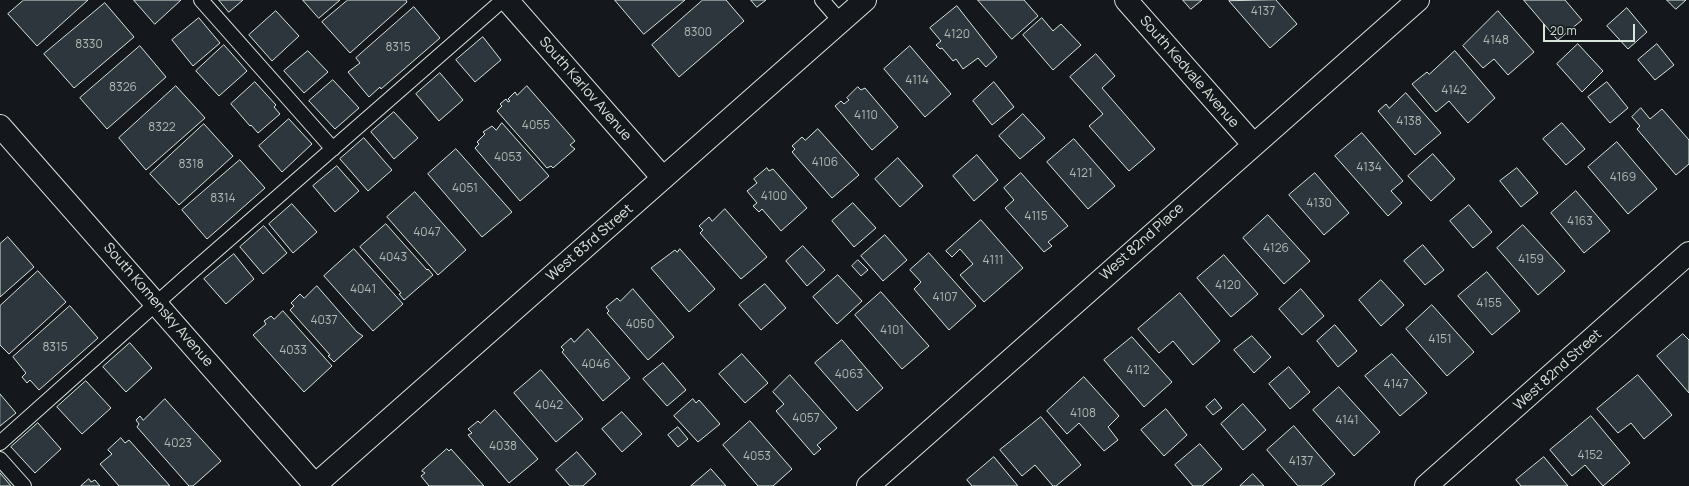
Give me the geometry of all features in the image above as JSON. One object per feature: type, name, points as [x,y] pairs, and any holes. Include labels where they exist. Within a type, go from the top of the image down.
[{"type":"street","name":"South Karlov Avenue","points":[[507,0],[663,178]]},
{"type":"street","name":"West 83rd Street","points":[[314,485],[866,0]]},
{"type":"street","name":"South Kedvale Avenue","points":[[1126,0],[1253,144]]},
{"type":"street","name":"West 82nd Place","points":[[868,486],[1253,144],[1418,0]]},
{"type":"street","name":"South Komensky Avenue","points":[[0,126],[314,485]]},
{"type":"street","name":"West 82nd Street","points":[[1426,486],[1689,253]]},
{"type":"lane","points":[[201,0],[333,149]]},
{"type":"lane","points":[[0,443],[156,304],[504,0]]},
{"type":"lane","points":[[822,0],[841,22]]},
{"type":"lane","points":[[0,459],[24,486]]},
{"type":"building","points":[[24,0],[88,0],[37,46],[8,14]]},
{"type":"building","points":[[134,0],[181,0],[155,24]]},
{"type":"building","points":[[219,0],[243,0],[229,12]]},
{"type":"building","points":[[303,0],[340,0],[319,18]]},
{"type":"building","points":[[348,0],[406,0],[407,2],[350,53],[322,22]]},
{"type":"building","points":[[615,0],[685,0],[644,34]]},
{"type":"building","points":[[703,0],[726,0],[744,21],[679,77],[652,45]]},
{"type":"building","points":[[751,0],[766,0],[757,7]]},
{"type":"building","points":[[978,0],[1024,0],[1038,16],[1012,39]]},
{"type":"building","points":[[1183,0],[1202,0],[1191,9]]},
{"type":"building","points":[[1276,0],[1297,24],[1270,48],[1229,1]]},
{"type":"building","points":[[1524,0],[1565,0],[1582,20],[1558,40]]},
{"type":"building","points":[[1667,0],[1686,0],[1676,9]]},
{"type":"building","points":[[105,3],[134,37],[74,88],[44,54]]},
{"type":"building","points":[[957,6],[997,57],[986,67],[978,58],[963,69],[956,59],[953,61],[942,48],[940,49],[936,45],[941,41],[930,28]]},
{"type":"building","points":[[414,7],[440,38],[381,89],[380,87],[369,97],[348,72],[360,63],[356,58]]},
{"type":"building","points":[[1627,8],[1647,32],[1628,49],[1607,26]]},
{"type":"building","points":[[276,11],[299,36],[272,61],[249,35]]},
{"type":"building","points":[[1498,11],[1534,52],[1508,75],[1494,59],[1483,68],[1463,46]]},
{"type":"building","points":[[199,18],[220,43],[193,66],[172,40]]},
{"type":"building","points":[[1042,18],[1053,31],[1061,24],[1081,45],[1053,70],[1023,35]]},
{"type":"building","points":[[483,37],[501,60],[475,82],[456,60]]},
{"type":"building","points":[[1578,44],[1603,71],[1582,92],[1557,64]]},
{"type":"building","points":[[1657,44],[1674,65],[1655,80],[1638,60]]},
{"type":"building","points":[[224,45],[247,71],[219,96],[196,71]]},
{"type":"building","points":[[140,46],[166,77],[107,129],[80,98]]},
{"type":"building","points":[[910,46],[951,94],[925,117],[884,69]]},
{"type":"building","points":[[308,51],[328,72],[304,93],[284,71]]},
{"type":"building","points":[[1455,51],[1495,98],[1468,123],[1449,101],[1436,112],[1412,84],[1427,72],[1429,74]]},
{"type":"building","points":[[1096,54],[1115,76],[1102,88],[1155,149],[1129,171],[1089,126],[1103,114],[1070,77]]},
{"type":"building","points":[[440,73],[463,100],[439,121],[416,94]]},
{"type":"building","points":[[333,80],[359,108],[335,129],[309,101]]},
{"type":"building","points":[[255,82],[276,105],[274,107],[280,114],[258,133],[231,104]]},
{"type":"building","points":[[994,82],[1014,107],[992,125],[973,101]]},
{"type":"building","points":[[1607,82],[1628,108],[1610,123],[1588,97]]},
{"type":"building","points":[[176,86],[205,118],[146,170],[119,138]]},
{"type":"building","points":[[527,86],[575,141],[570,145],[575,149],[553,168],[551,166],[547,168],[497,111],[502,106],[500,104],[506,99],[508,102],[510,101],[508,99],[515,92],[517,95]]},
{"type":"building","points":[[858,87],[861,90],[865,88],[898,127],[872,150],[835,106],[841,101],[844,104],[849,100],[847,98]]},
{"type":"building","points":[[1406,93],[1441,133],[1415,155],[1378,111],[1386,104],[1389,108]]},
{"type":"building","points":[[1641,108],[1650,119],[1662,109],[1689,140],[1689,164],[1676,175],[1637,129],[1640,126],[1632,117]]},
{"type":"building","points":[[394,112],[418,138],[394,159],[371,132]]},
{"type":"building","points":[[1023,114],[1045,138],[1020,159],[999,136]]},
{"type":"building","points":[[289,119],[312,144],[282,172],[259,146]]},
{"type":"building","points":[[502,123],[549,176],[520,201],[475,148],[479,144],[477,142],[485,134],[483,132],[492,126],[496,130]]},
{"type":"building","points":[[1562,123],[1585,149],[1566,165],[1543,139]]},
{"type":"building","points":[[204,124],[233,156],[179,205],[150,174]]},
{"type":"building","points":[[818,129],[859,175],[832,198],[792,152],[795,149],[792,146],[802,137],[805,140]]},
{"type":"building","points":[[1362,133],[1403,181],[1391,191],[1402,203],[1388,216],[1335,156]]},
{"type":"building","points":[[364,138],[392,170],[368,191],[340,159]]},
{"type":"building","points":[[1074,139],[1115,186],[1088,209],[1047,162]]},
{"type":"building","points":[[1617,142],[1657,189],[1628,214],[1588,167]]},
{"type":"building","points":[[456,149],[512,212],[482,237],[428,174]]},
{"type":"building","points":[[1433,154],[1455,179],[1431,201],[1408,176]]},
{"type":"building","points":[[977,155],[998,180],[974,201],[953,176]]},
{"type":"building","points":[[898,158],[923,186],[900,207],[875,179]]},
{"type":"building","points":[[240,160],[265,188],[207,239],[182,210]]},
{"type":"building","points":[[337,166],[359,191],[335,212],[313,186]]},
{"type":"building","points":[[767,168],[769,171],[773,169],[807,208],[781,231],[762,209],[759,212],[753,206],[757,203],[747,191],[757,183],[754,179]]},
{"type":"building","points":[[1517,168],[1538,193],[1521,207],[1500,181]]},
{"type":"building","points":[[1021,173],[1068,226],[1048,242],[1052,246],[1044,252],[1005,208],[1014,200],[1004,188]]},
{"type":"building","points":[[1315,173],[1349,213],[1324,235],[1289,195]]},
{"type":"building","points":[[1576,191],[1610,231],[1584,253],[1551,213]]},
{"type":"building","points":[[415,192],[466,250],[438,275],[387,217]]},
{"type":"building","points":[[853,203],[876,228],[854,247],[832,221]]},
{"type":"building","points":[[292,204],[317,232],[293,253],[269,224]]},
{"type":"building","points":[[1469,205],[1492,232],[1473,248],[1450,221]]},
{"type":"building","points":[[725,209],[767,257],[741,279],[700,233],[703,230],[699,226],[709,217],[712,221]]},
{"type":"building","points":[[1268,215],[1310,261],[1284,284],[1243,238]]},
{"type":"building","points":[[981,220],[1023,268],[984,302],[960,275],[973,264],[960,249],[952,257],[946,251]]},
{"type":"building","points":[[386,224],[433,275],[404,300],[399,294],[401,293],[360,247]]},
{"type":"building","points":[[1523,225],[1565,271],[1538,295],[1497,248]]},
{"type":"building","points":[[264,226],[287,253],[263,274],[240,247]]},
{"type":"building","points":[[885,235],[907,260],[883,281],[861,256]]},
{"type":"building","points":[[8,237],[34,267],[0,297],[0,244]]},
{"type":"building","points":[[1423,245],[1444,270],[1425,285],[1404,261]]},
{"type":"building","points":[[803,246],[825,270],[807,286],[786,261]]},
{"type":"building","points":[[354,249],[403,304],[373,331],[324,276]]},
{"type":"building","points":[[680,249],[715,289],[689,312],[651,268],[675,250],[677,252]]},
{"type":"building","points":[[929,253],[976,306],[949,330],[914,289],[921,282],[910,270]]},
{"type":"building","points":[[234,254],[254,279],[226,304],[204,279]]},
{"type":"building","points":[[1224,255],[1258,294],[1231,317],[1197,278]]},
{"type":"building","points":[[858,260],[868,270],[861,276],[852,266]]},
{"type":"building","points":[[38,271],[66,302],[9,354],[0,345],[0,306]]},
{"type":"building","points":[[1487,272],[1520,311],[1492,335],[1458,296]]},
{"type":"building","points":[[838,275],[862,301],[837,324],[813,297]]},
{"type":"building","points":[[1381,280],[1404,305],[1381,326],[1359,300]]},
{"type":"building","points":[[765,284],[786,308],[761,330],[739,305]]},
{"type":"building","points":[[317,286],[357,332],[363,336],[334,362],[328,356],[330,355],[290,310],[294,306],[291,303],[300,294],[304,298]]},
{"type":"building","points":[[633,289],[674,337],[648,360],[607,313],[609,311],[606,307],[617,298],[620,301]]},
{"type":"building","points":[[1301,289],[1324,316],[1302,335],[1279,309]]},
{"type":"building","points":[[881,292],[929,346],[902,369],[855,315]]},
{"type":"building","points":[[1180,293],[1220,341],[1193,365],[1173,341],[1159,353],[1138,329]]},
{"type":"building","points":[[1432,305],[1474,352],[1447,376],[1406,329]]},
{"type":"building","points":[[70,306],[98,338],[39,390],[30,380],[27,383],[22,377],[26,373],[13,357]]},
{"type":"building","points":[[283,311],[332,366],[304,392],[253,335],[266,324],[264,321],[271,316],[274,319]]},
{"type":"building","points":[[1335,325],[1357,351],[1338,367],[1317,341]]},
{"type":"building","points":[[588,329],[630,378],[603,401],[562,352],[564,350],[561,347],[571,338],[574,342]]},
{"type":"building","points":[[1683,334],[1689,340],[1689,393],[1657,356]]},
{"type":"building","points":[[1252,336],[1271,357],[1254,373],[1234,350]]},
{"type":"building","points":[[1132,337],[1172,382],[1144,407],[1104,360]]},
{"type":"building","points":[[842,340],[883,388],[857,411],[815,363]]},
{"type":"building","points":[[130,343],[152,368],[126,392],[103,367]]},
{"type":"building","points":[[742,354],[768,383],[745,403],[719,374]]},
{"type":"building","points":[[1392,354],[1427,393],[1400,416],[1365,376]]},
{"type":"building","points":[[663,363],[686,390],[667,406],[643,379]]},
{"type":"building","points":[[1289,367],[1310,392],[1290,409],[1269,384]]},
{"type":"building","points":[[541,370],[583,419],[556,442],[514,393]]},
{"type":"building","points":[[790,375],[837,428],[817,445],[821,449],[814,455],[776,411],[784,404],[773,392]]},
{"type":"building","points":[[1638,375],[1672,415],[1644,439],[1631,423],[1618,433],[1597,409]]},
{"type":"building","points":[[1084,377],[1119,416],[1108,427],[1118,440],[1104,451],[1079,423],[1067,434],[1047,411]]},
{"type":"building","points":[[86,381],[111,408],[82,434],[57,407]]},
{"type":"building","points":[[1339,387],[1380,432],[1354,456],[1313,410]]},
{"type":"building","points":[[0,394],[16,413],[0,426]]},
{"type":"building","points":[[165,399],[221,461],[193,486],[189,486],[137,427],[139,424],[136,420],[140,416],[143,420]]},
{"type":"building","points":[[693,399],[696,403],[699,400],[720,424],[698,442],[674,416]]},
{"type":"building","points":[[1215,399],[1222,408],[1213,415],[1206,407]]},
{"type":"building","points":[[1243,404],[1266,430],[1243,450],[1221,424]]},
{"type":"building","points":[[1166,409],[1187,435],[1164,456],[1141,430]]},
{"type":"building","points":[[495,410],[538,459],[509,483],[468,435],[472,433],[468,429],[478,421],[480,423]]},
{"type":"building","points":[[622,412],[642,434],[622,452],[602,429]]},
{"type":"building","points":[[1591,416],[1630,463],[1603,486],[1585,465],[1572,476],[1550,450]]},
{"type":"building","points":[[1041,417],[1081,465],[1056,486],[1053,486],[1035,465],[1022,476],[1000,450]]},
{"type":"building","points":[[750,421],[792,469],[773,486],[758,486],[723,445]]},
{"type":"building","points":[[38,423],[61,449],[35,473],[11,447]]},
{"type":"building","points":[[1294,426],[1335,474],[1321,486],[1298,486],[1267,450]]},
{"type":"building","points":[[678,427],[688,439],[678,447],[668,435]]},
{"type":"building","points":[[121,438],[125,443],[129,440],[170,486],[119,486],[100,464],[112,454],[108,450]]},
{"type":"building","points":[[1200,444],[1222,469],[1202,486],[1193,486],[1175,465]]},
{"type":"building","points":[[447,449],[449,451],[451,449],[484,486],[429,486],[421,476],[425,473],[422,471]]},
{"type":"building","points":[[577,452],[596,474],[583,486],[570,486],[556,470]]},
{"type":"building","points":[[994,457],[1018,486],[972,486],[967,480]]},
{"type":"building","points":[[1544,457],[1568,486],[1521,486],[1516,480]]},
{"type":"building","points":[[711,469],[726,486],[691,486]]},
{"type":"building","points":[[0,473],[11,486],[0,486]]},
{"type":"building","points":[[1253,474],[1264,486],[1240,486]]},
{"type":"building","points":[[89,479],[91,482],[95,480],[100,486],[81,486]]}]
